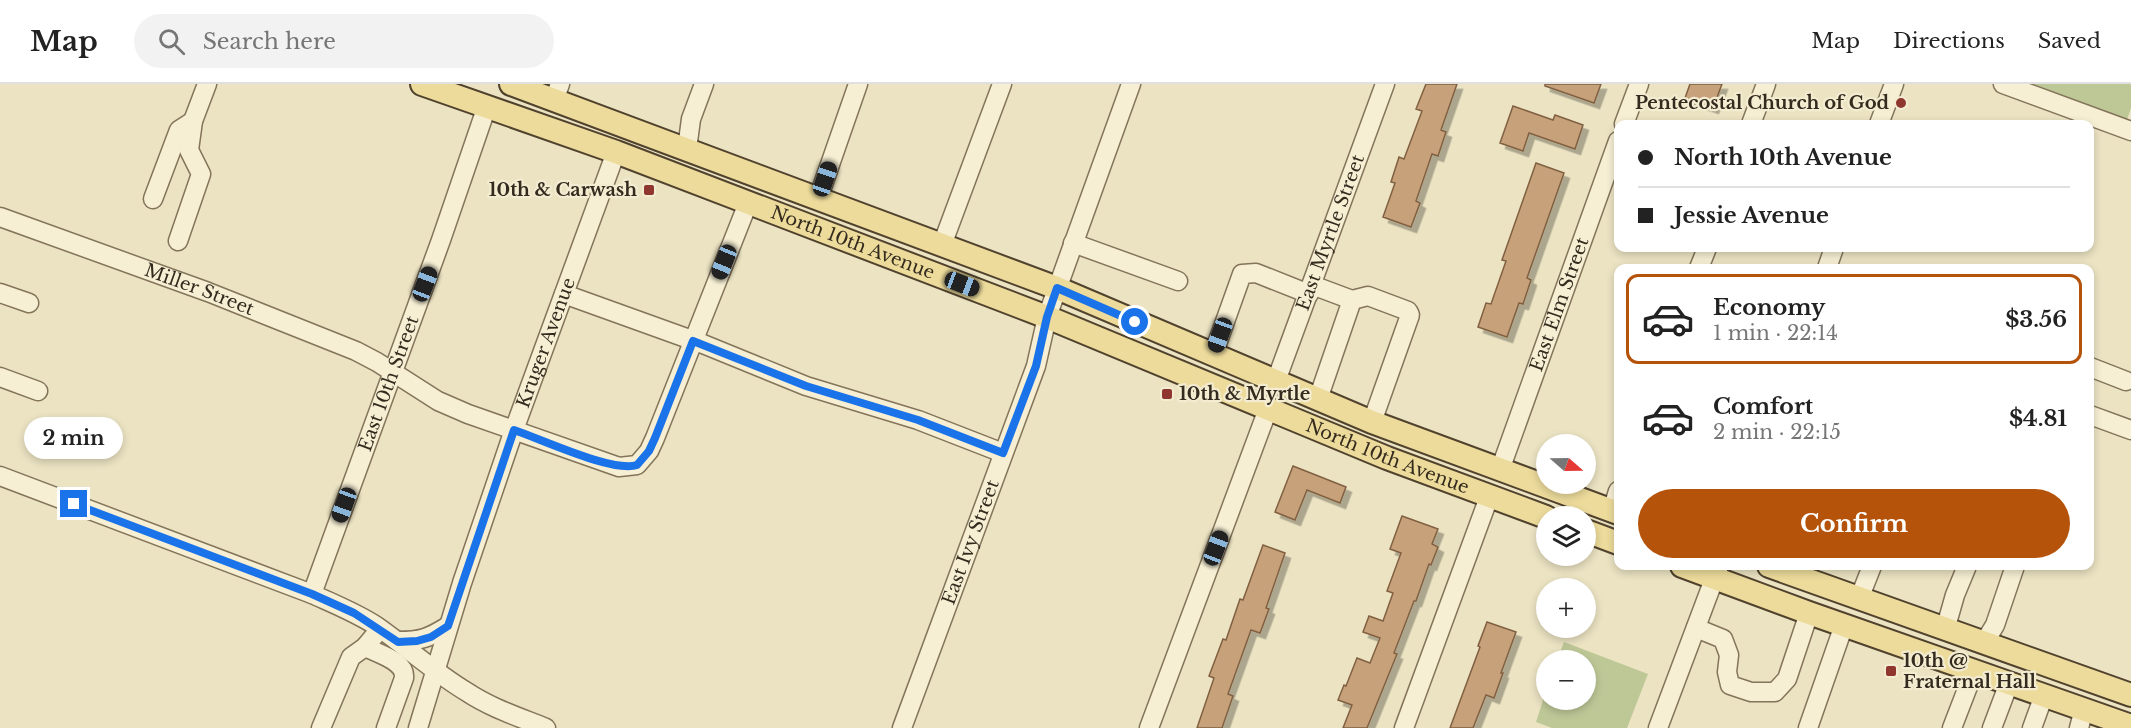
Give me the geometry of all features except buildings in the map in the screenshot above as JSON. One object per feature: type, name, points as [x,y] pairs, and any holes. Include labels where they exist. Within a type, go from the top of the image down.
[{"type":"main road","name":"North 10th Avenue","points":[[422,84],[616,152],[1047,317],[1418,471],[1536,513]]},
{"type":"main road","points":[[464,84],[534,107],[546,106],[557,92]]},
{"type":"main road","name":"North 10th Avenue","points":[[511,84],[557,92],[687,149],[1057,288],[1431,445],[1500,470],[1614,504]]},
{"type":"main road","points":[[616,152],[638,146],[704,169],[722,173],[742,170]]},
{"type":"main road","points":[[1153,361],[1195,366],[1253,388],[1262,389],[1276,381]]},
{"type":"main road","points":[[1268,409],[1277,403],[1286,403],[1368,436],[1431,445]]},
{"type":"main road","points":[[1596,535],[1614,542]]},
{"type":"main road","points":[[1780,570],[2131,695]]},
{"type":"main road","points":[[1717,572],[1809,613],[2044,695],[2081,719],[2131,726]]},
{"type":"street","points":[[178,241],[201,174],[189,150],[194,121],[207,84]]},
{"type":"street","points":[[687,149],[691,119],[704,84]]},
{"type":"street","points":[[818,199],[858,84]]},
{"type":"street","points":[[942,245],[1002,84]]},
{"type":"street","name":"East Ivy Street","points":[[902,728],[1036,366],[1047,317],[1131,84]]},
{"type":"street","name":"East Myrtle Street","points":[[1276,381],[1385,84]]},
{"type":"street","points":[[1626,120],[1639,84]]},
{"type":"street","points":[[1752,120],[1766,84]]},
{"type":"street","points":[[1881,120],[1894,84]]},
{"type":"street","points":[[2003,84],[2048,91],[2131,131]]},
{"type":"street","name":"East 10th Street","points":[[312,594],[445,229],[487,106]]},
{"type":"street","points":[[153,199],[179,130],[194,121]]},
{"type":"street","name":"Kruger Avenue","points":[[418,728],[448,626],[514,430],[616,152]]},
{"type":"street","name":"East Elm Street","points":[[1500,470],[1614,152]]},
{"type":"street","points":[[693,341],[748,203]]},
{"type":"street","name":"Miller Street","points":[[0,217],[208,292],[356,351],[438,401],[468,414],[619,467],[637,465],[649,451],[693,341]]},
{"type":"street","points":[[1073,243],[1178,281]]},
{"type":"street","points":[[1213,355],[1242,274],[1256,273],[1352,300],[1368,296],[1408,311],[1410,315],[1372,422]]},
{"type":"street","points":[[0,293],[28,303]]},
{"type":"street","points":[[564,294],[693,341],[806,386],[918,420],[1003,453]]},
{"type":"street","points":[[1318,399],[1352,300]]},
{"type":"street","points":[[2094,369],[2126,381]]},
{"type":"street","points":[[0,378],[38,391]]},
{"type":"street","points":[[1149,728],[1268,409]]},
{"type":"street","points":[[2094,416],[2131,430]]},
{"type":"street","points":[[0,476],[312,594],[354,613],[380,629],[436,672],[468,693],[503,711],[546,728]]},
{"type":"street","points":[[1404,728],[1489,497]]},
{"type":"street","points":[[1859,599],[1870,570]]},
{"type":"street","points":[[1945,630],[1965,570]]},
{"type":"street","points":[[1984,644],[1995,625],[2014,570]]},
{"type":"street","points":[[1658,728],[1717,572]]},
{"type":"street","points":[[1696,628],[1723,639],[1729,655],[1727,672],[1730,685],[1751,693],[1775,692],[1787,679],[1809,613]]},
{"type":"street","points":[[1808,728],[1844,625]]},
{"type":"street","points":[[398,642],[417,641],[431,637],[448,626]]},
{"type":"street","points":[[321,728],[351,657],[365,647],[380,629]]},
{"type":"street","points":[[365,647],[401,665],[405,671],[386,728]]},
{"type":"street","points":[[1952,728],[1974,671]]},
{"type":"street","points":[[1992,728],[2009,683]]},
{"type":"street","points":[[2032,728],[2044,695]]},
{"type":"green space","points":[[2034,84],[2131,84],[2131,108],[2124,128],[2030,94]]},
{"type":"green space","points":[[1564,642],[1585,650],[1561,650]]},
{"type":"green space","points":[[1596,654],[1648,674],[1627,728],[1552,728],[1536,722],[1540,710],[1596,710]]},
{"type":"place","name":"Pentecostal Church of God","points":[[1901,103]]},
{"type":"place","name":"10th & Carwash","points":[[649,190]]},
{"type":"place","name":"10th & Myrtle","points":[[1167,394]]},
{"type":"place","name":"10th @ Fraternal Hall","points":[[1891,671]]},
{"type":"route","points":[[74,504],[312,594],[354,613],[398,642],[417,641],[431,637],[448,626],[514,430],[619,467],[637,465],[649,451],[655,438],[693,341],[806,386],[918,420],[1003,453],[1036,366],[1047,317],[1057,288],[1135,322]]}]
